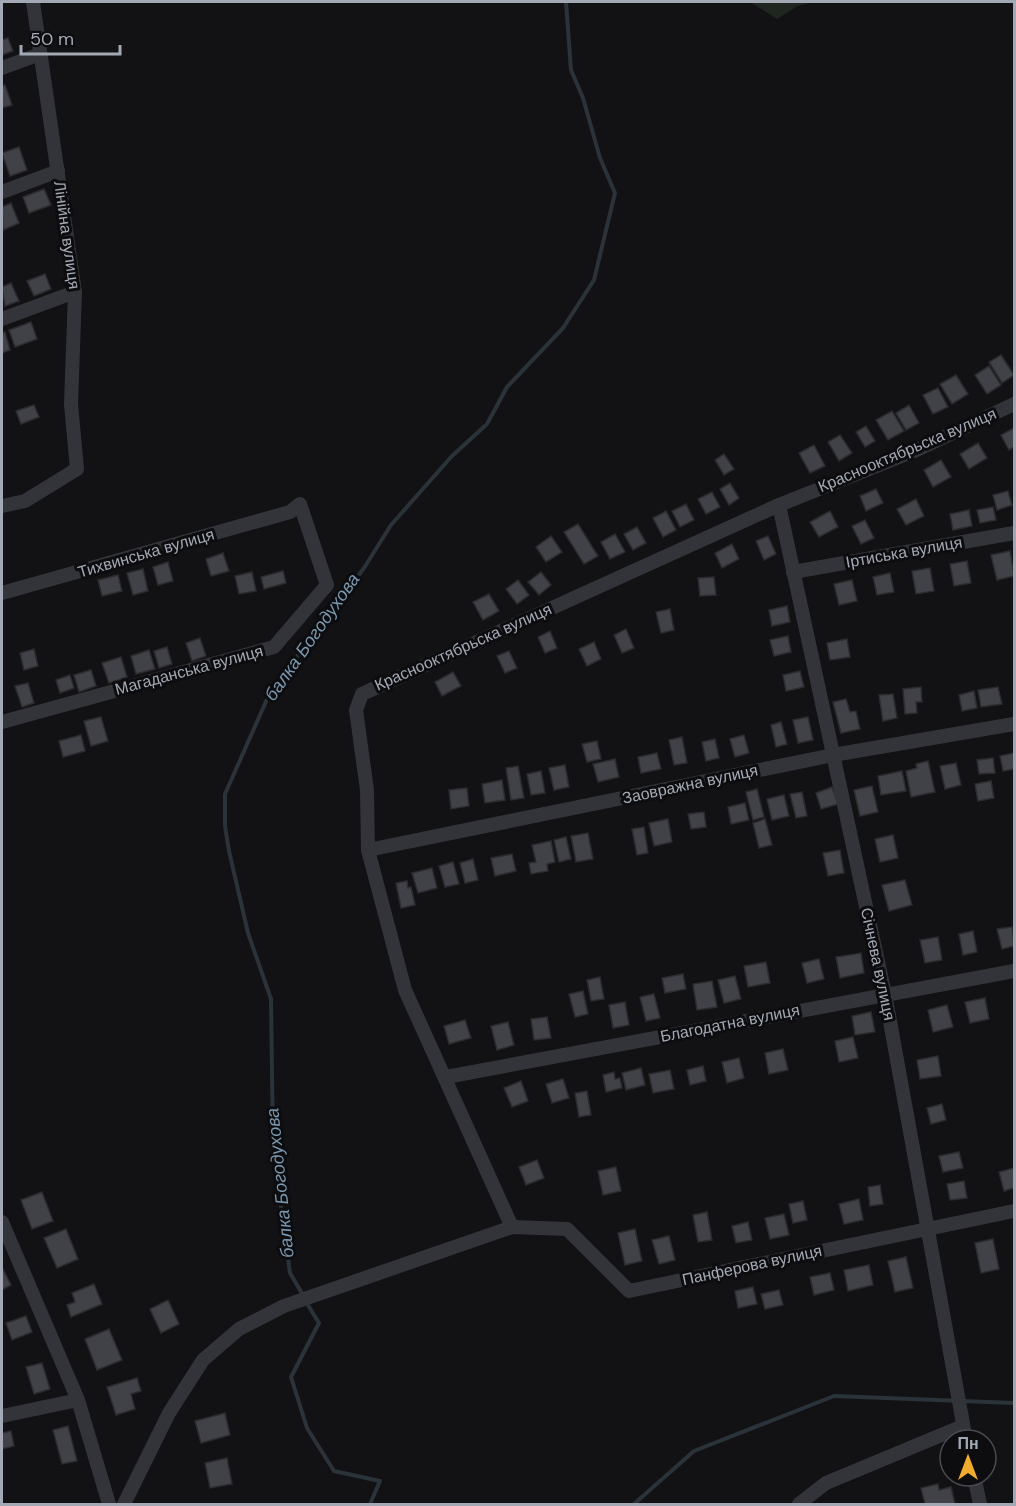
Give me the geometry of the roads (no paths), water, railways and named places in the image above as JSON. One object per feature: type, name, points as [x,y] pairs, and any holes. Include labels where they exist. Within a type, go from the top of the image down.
[{"type":"street","name":"Лінійна вулиця","points":[[2,506],[25,501],[77,470],[71,404],[75,292],[33,2]]},
{"type":"street","points":[[2,68],[40,54]]},
{"type":"street","points":[[2,192],[58,171]]},
{"type":"street","points":[[2,319],[75,292]]},
{"type":"street","name":"Краснооктябрьска вулиця","points":[[512,1227],[405,990],[368,850],[367,790],[356,710],[362,694],[778,505],[919,449],[1014,404]]},
{"type":"street","name":"Магаданська вулиця","points":[[2,722],[274,647],[327,585],[300,504],[290,512]]},
{"type":"street","name":"Січнева вулиця","points":[[778,505],[885,994],[963,1426]]},
{"type":"street","name":"Тихвинська вулиця","points":[[2,593],[290,512]]},
{"type":"street","name":"Іртиська вулиця","points":[[794,572],[1014,533]]},
{"type":"street","name":"Заовражна вулиця","points":[[368,850],[833,754],[1014,724]]},
{"type":"street","name":"Благодатна вулиця","points":[[446,1077],[1014,970]]},
{"type":"street","name":"Панферова вулиця","points":[[512,1227],[567,1229],[629,1290],[927,1227],[1014,1211]]},
{"type":"street","points":[[2,1222],[78,1400],[109,1504]]},
{"type":"street","points":[[124,1504],[169,1413],[203,1360],[239,1329],[284,1306],[512,1227]]},
{"type":"street","points":[[2,1416],[78,1400]]},
{"type":"street","points":[[799,1504],[826,1483],[963,1426]]},
{"type":"street","points":[[977,1488],[980,1504]]},
{"type":"waterway","name":"балка Богодухова","points":[[303,1295],[290,1273],[273,1146],[271,999],[248,933],[229,851],[225,826],[225,794],[268,697],[284,674],[364,568],[391,525],[452,456],[487,424],[507,387],[563,328],[594,280],[615,193],[600,158],[583,98],[571,70],[566,2]]},
{"type":"waterway","name":"балка Богодухова","points":[[306,1302],[319,1323],[291,1377],[307,1428],[334,1471],[380,1481],[370,1504]]},
{"type":"waterway","points":[[634,1504],[694,1451],[834,1396],[1014,1403]]}]
